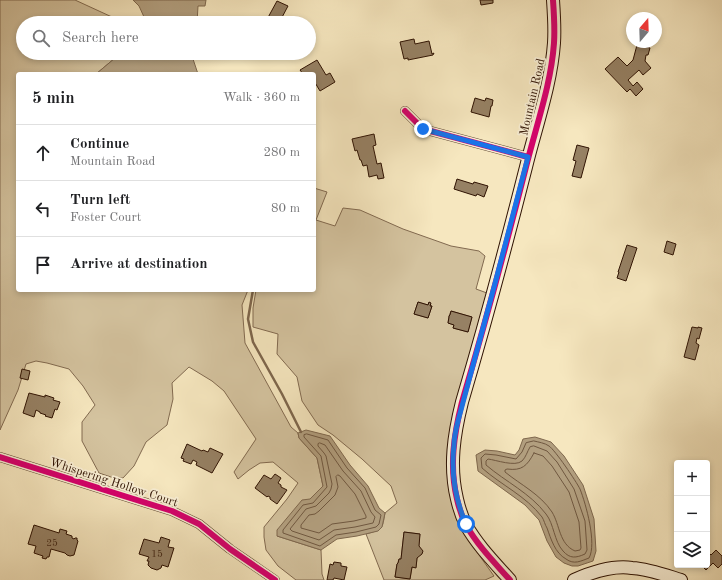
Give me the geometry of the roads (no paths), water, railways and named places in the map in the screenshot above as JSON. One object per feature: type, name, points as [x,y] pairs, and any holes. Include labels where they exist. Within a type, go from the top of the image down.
[{"type":"main road","name":"Mountain Road","points":[[510,580],[483,550],[466,524],[456,494],[453,451],[461,408],[539,119],[550,72],[553,57],[555,21],[553,0]]},
{"type":"main road","points":[[574,580],[595,572],[614,568],[647,570],[681,580]]},
{"type":"street","points":[[405,111],[423,129],[528,157]]},
{"type":"street","name":"Whispering Hollow Court","points":[[0,457],[172,511],[199,524],[230,549],[275,580]]},
{"type":"water","points":[[133,0],[206,0],[205,6],[198,6],[197,16],[144,16],[139,6]]},
{"type":"water","points":[[113,60],[193,60],[197,72],[98,72]]},
{"type":"water","points":[[306,430],[330,436],[350,465],[368,486],[379,508],[385,513],[382,527],[378,531],[337,539],[321,550],[277,536],[277,530],[302,500],[310,499],[323,486],[317,458],[299,438],[298,433]]},
{"type":"water","points":[[535,437],[551,442],[564,456],[583,485],[594,519],[596,551],[593,561],[578,566],[572,566],[564,563],[556,557],[547,541],[539,520],[525,505],[478,471],[476,455],[485,450],[515,455],[519,450],[523,439]]},
{"type":"waterway","points":[[253,292],[248,319],[253,342],[301,432]]}]
